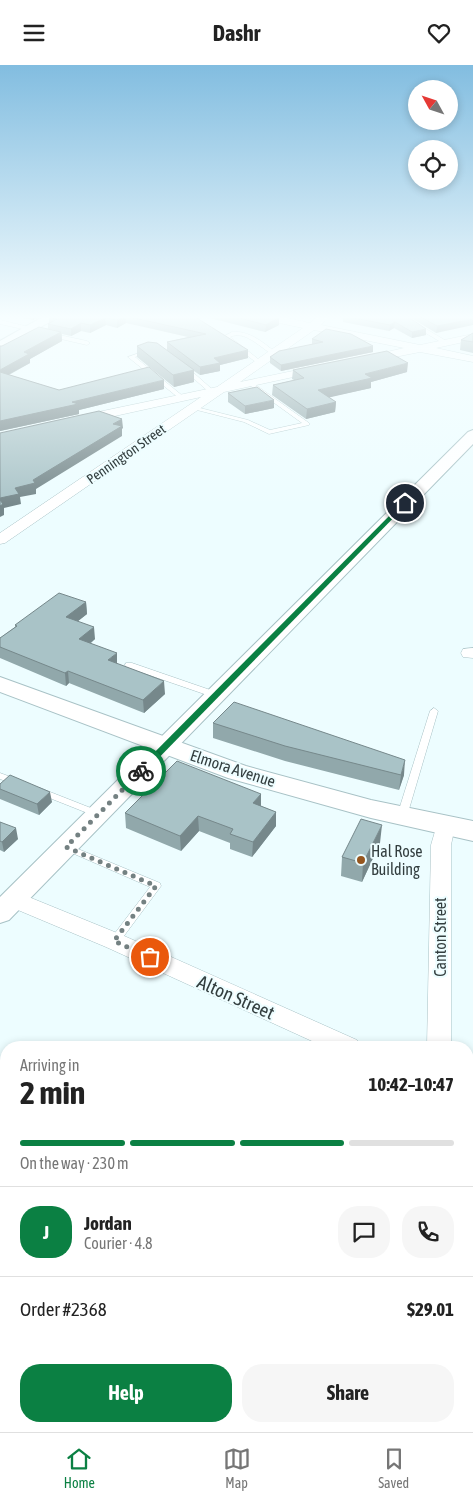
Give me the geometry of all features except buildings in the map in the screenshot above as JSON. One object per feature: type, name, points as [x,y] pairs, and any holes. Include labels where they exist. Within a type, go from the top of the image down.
[{"type":"main road","name":"Elmora Avenue","points":[[0,684],[237,772],[402,817],[473,831]]},
{"type":"street","name":"Pennington Street","points":[[0,540],[233,379]]},
{"type":"street","points":[[67,423],[271,379]]},
{"type":"street","points":[[7,906],[473,435]]},
{"type":"street","name":"Canton Street","points":[[439,1041],[441,845],[445,827]]},
{"type":"street","name":"Alton Street","points":[[7,906],[114,941],[335,1041]]},
{"type":"lane","points":[[158,379],[182,398]]},
{"type":"lane","points":[[199,379],[215,390]]},
{"type":"lane","points":[[192,408],[246,421],[268,432],[307,423],[250,383]]},
{"type":"lane","points":[[128,665],[216,695]]},
{"type":"lane","points":[[402,817],[434,711]]},
{"type":"lane","points":[[0,775],[99,814]]},
{"type":"lane","points":[[66,847],[156,886],[114,941]]},
{"type":"way so far","points":[[141,771],[66,847],[156,886],[114,941],[150,957]]},
{"type":"place","name":"Hal Rose Building","points":[[361,860]]},
{"type":"route","points":[[141,771],[405,503]]}]
